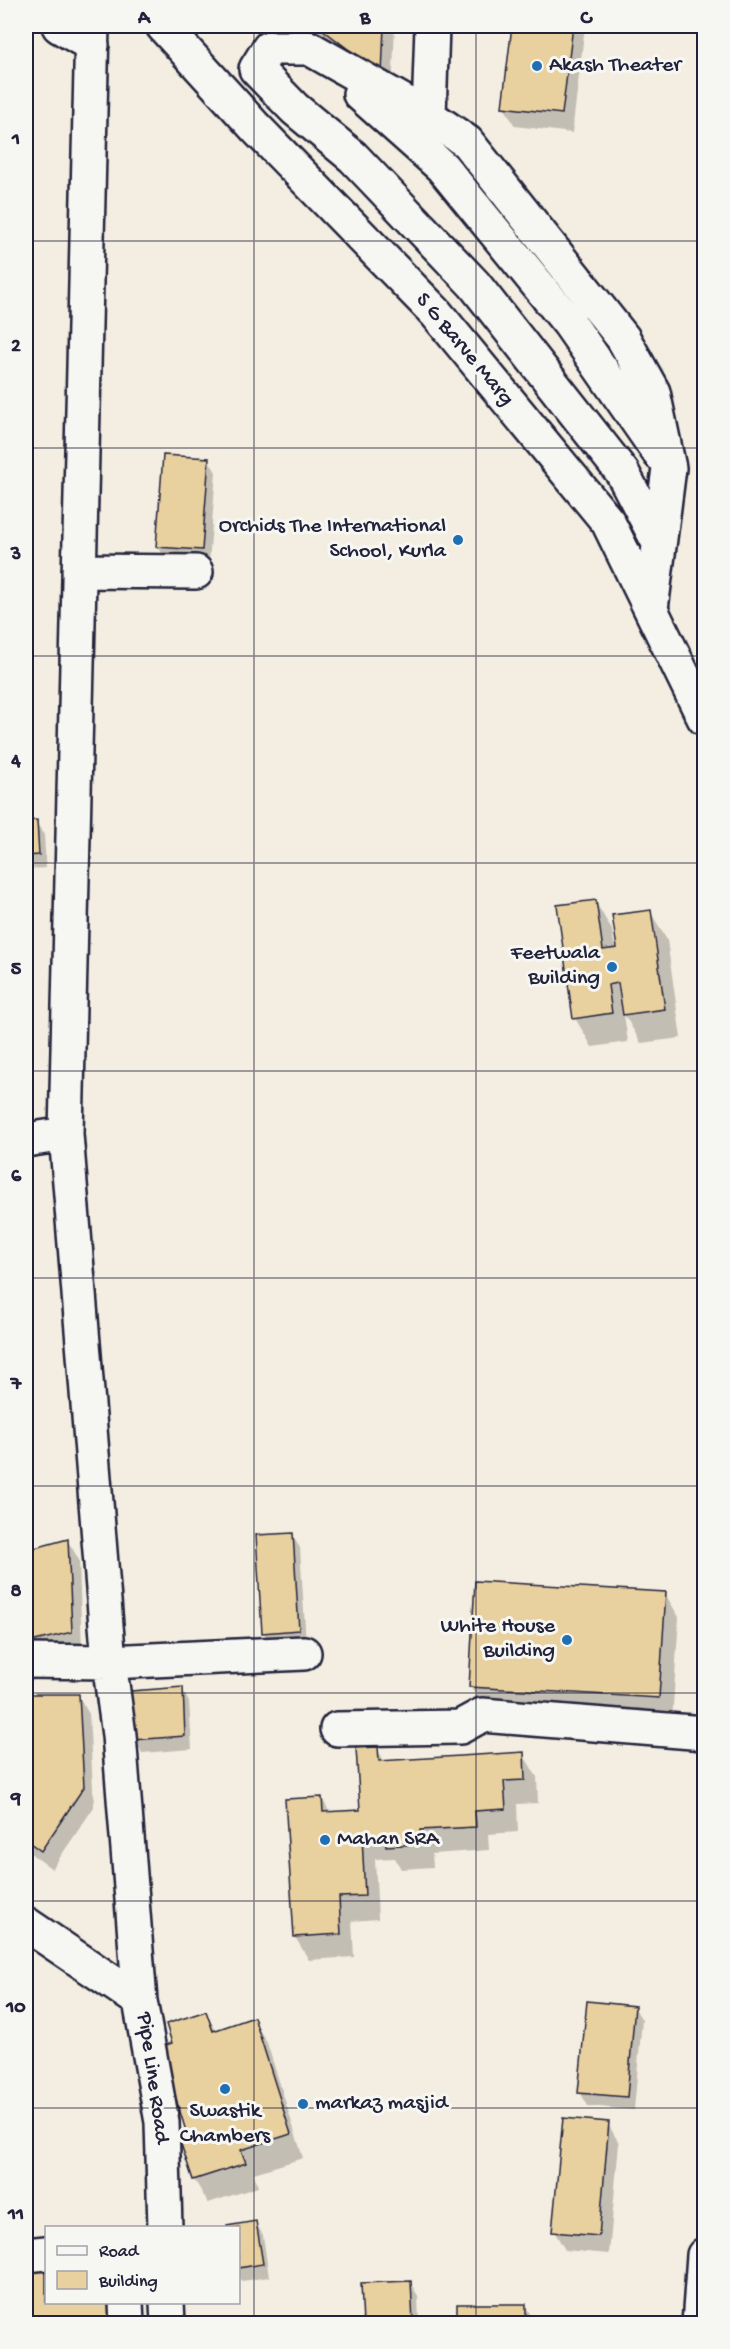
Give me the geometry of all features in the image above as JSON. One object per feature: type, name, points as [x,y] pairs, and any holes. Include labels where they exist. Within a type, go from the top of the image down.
[{"type":"street","points":[[59,26],[92,35]]},
{"type":"street","name":"S G Barve Marg","points":[[162,26],[444,322],[608,522],[705,718]]},
{"type":"street","points":[[429,116],[432,26]]},
{"type":"street","name":"Pipe Line Road","points":[[92,35],[66,1134],[109,1662],[119,1735],[140,2001],[162,2122],[165,2226]]},
{"type":"street","points":[[256,69],[269,48],[309,48],[429,116],[467,142],[623,338],[653,392],[669,468],[651,609]]},
{"type":"street","points":[[309,48],[441,167],[569,323],[669,468]]},
{"type":"street","points":[[205,72],[256,69],[295,109],[353,158],[474,284],[622,472],[658,541]]},
{"type":"street","points":[[79,571],[196,572]]},
{"type":"street","points":[[26,1140],[66,1134]]},
{"type":"street","points":[[26,1661],[109,1662],[304,1653]]},
{"type":"street","points":[[337,1729],[460,1727],[482,1715],[705,1733]]},
{"type":"street","points":[[28,1935],[140,2001]]},
{"type":"street","points":[[26,2255],[45,2253]]},
{"type":"street","points":[[699,2324],[705,2255]]},
{"type":"street","points":[[126,2304],[127,2324]]},
{"type":"street","points":[[167,2304],[168,2324]]},
{"type":"building","points":[[318,26],[384,26],[382,75]]},
{"type":"building","name":"Akash Theater","points":[[512,26],[573,26],[562,114],[502,107]]},
{"type":"building","points":[[163,455],[209,458],[202,550],[156,547]]},
{"type":"building","points":[[37,820],[39,855],[26,856],[26,821]]},
{"type":"building","name":"Feetwala Building","points":[[596,900],[603,950],[617,948],[612,915],[651,910],[665,1009],[623,1015],[618,983],[608,985],[612,1013],[573,1019],[557,905]]},
{"type":"building","points":[[293,1533],[299,1630],[262,1633],[256,1535]]},
{"type":"building","points":[[68,1539],[72,1632],[35,1641],[26,1639],[26,1547],[31,1549]]},
{"type":"building","name":"White House Building","points":[[475,1581],[666,1592],[659,1698],[469,1687]]},
{"type":"building","points":[[183,1687],[185,1736],[133,1740],[131,1691]]},
{"type":"building","points":[[26,1694],[79,1694],[84,1787],[41,1851],[26,1840],[26,1781],[31,1772],[26,1726]]},
{"type":"building","name":"Mahan SRA","points":[[378,1747],[379,1761],[524,1752],[525,1780],[504,1781],[506,1809],[475,1811],[476,1827],[420,1830],[420,1844],[386,1846],[385,1835],[362,1836],[365,1896],[339,1897],[341,1934],[294,1937],[285,1799],[322,1797],[323,1812],[360,1810],[356,1748]]},
{"type":"building","points":[[587,2001],[635,2006],[627,2097],[578,2093]]},
{"type":"building","name":"Swastik Chambers","points":[[206,2011],[213,2031],[254,2017],[291,2134],[241,2150],[246,2163],[193,2180],[179,2138],[186,2131],[160,2047],[172,2043],[166,2024]]},
{"type":"building","points":[[563,2118],[609,2122],[599,2236],[552,2232]]},
{"type":"building","points":[[256,2221],[263,2264],[240,2268],[240,2226],[227,2226]]},
{"type":"building","points":[[45,2262],[45,2304],[116,2304],[117,2324],[26,2324],[26,2263]]},
{"type":"building","points":[[411,2281],[413,2324],[363,2324],[361,2283]]},
{"type":"building","points":[[457,2304],[526,2304],[526,2324],[457,2324]]},
{"type":"place","name":"Akash Theater","points":[[537,66]]},
{"type":"place","name":"Orchids The International School, Kurla","points":[[458,540]]},
{"type":"place","name":"Feetwala Building","points":[[612,967]]},
{"type":"place","name":"White House Building","points":[[567,1640]]},
{"type":"place","name":"Mahan SRA","points":[[325,1840]]},
{"type":"place","name":"Swastik Chambers","points":[[225,2089]]},
{"type":"place","name":"markaz masjid","points":[[303,2104]]}]
